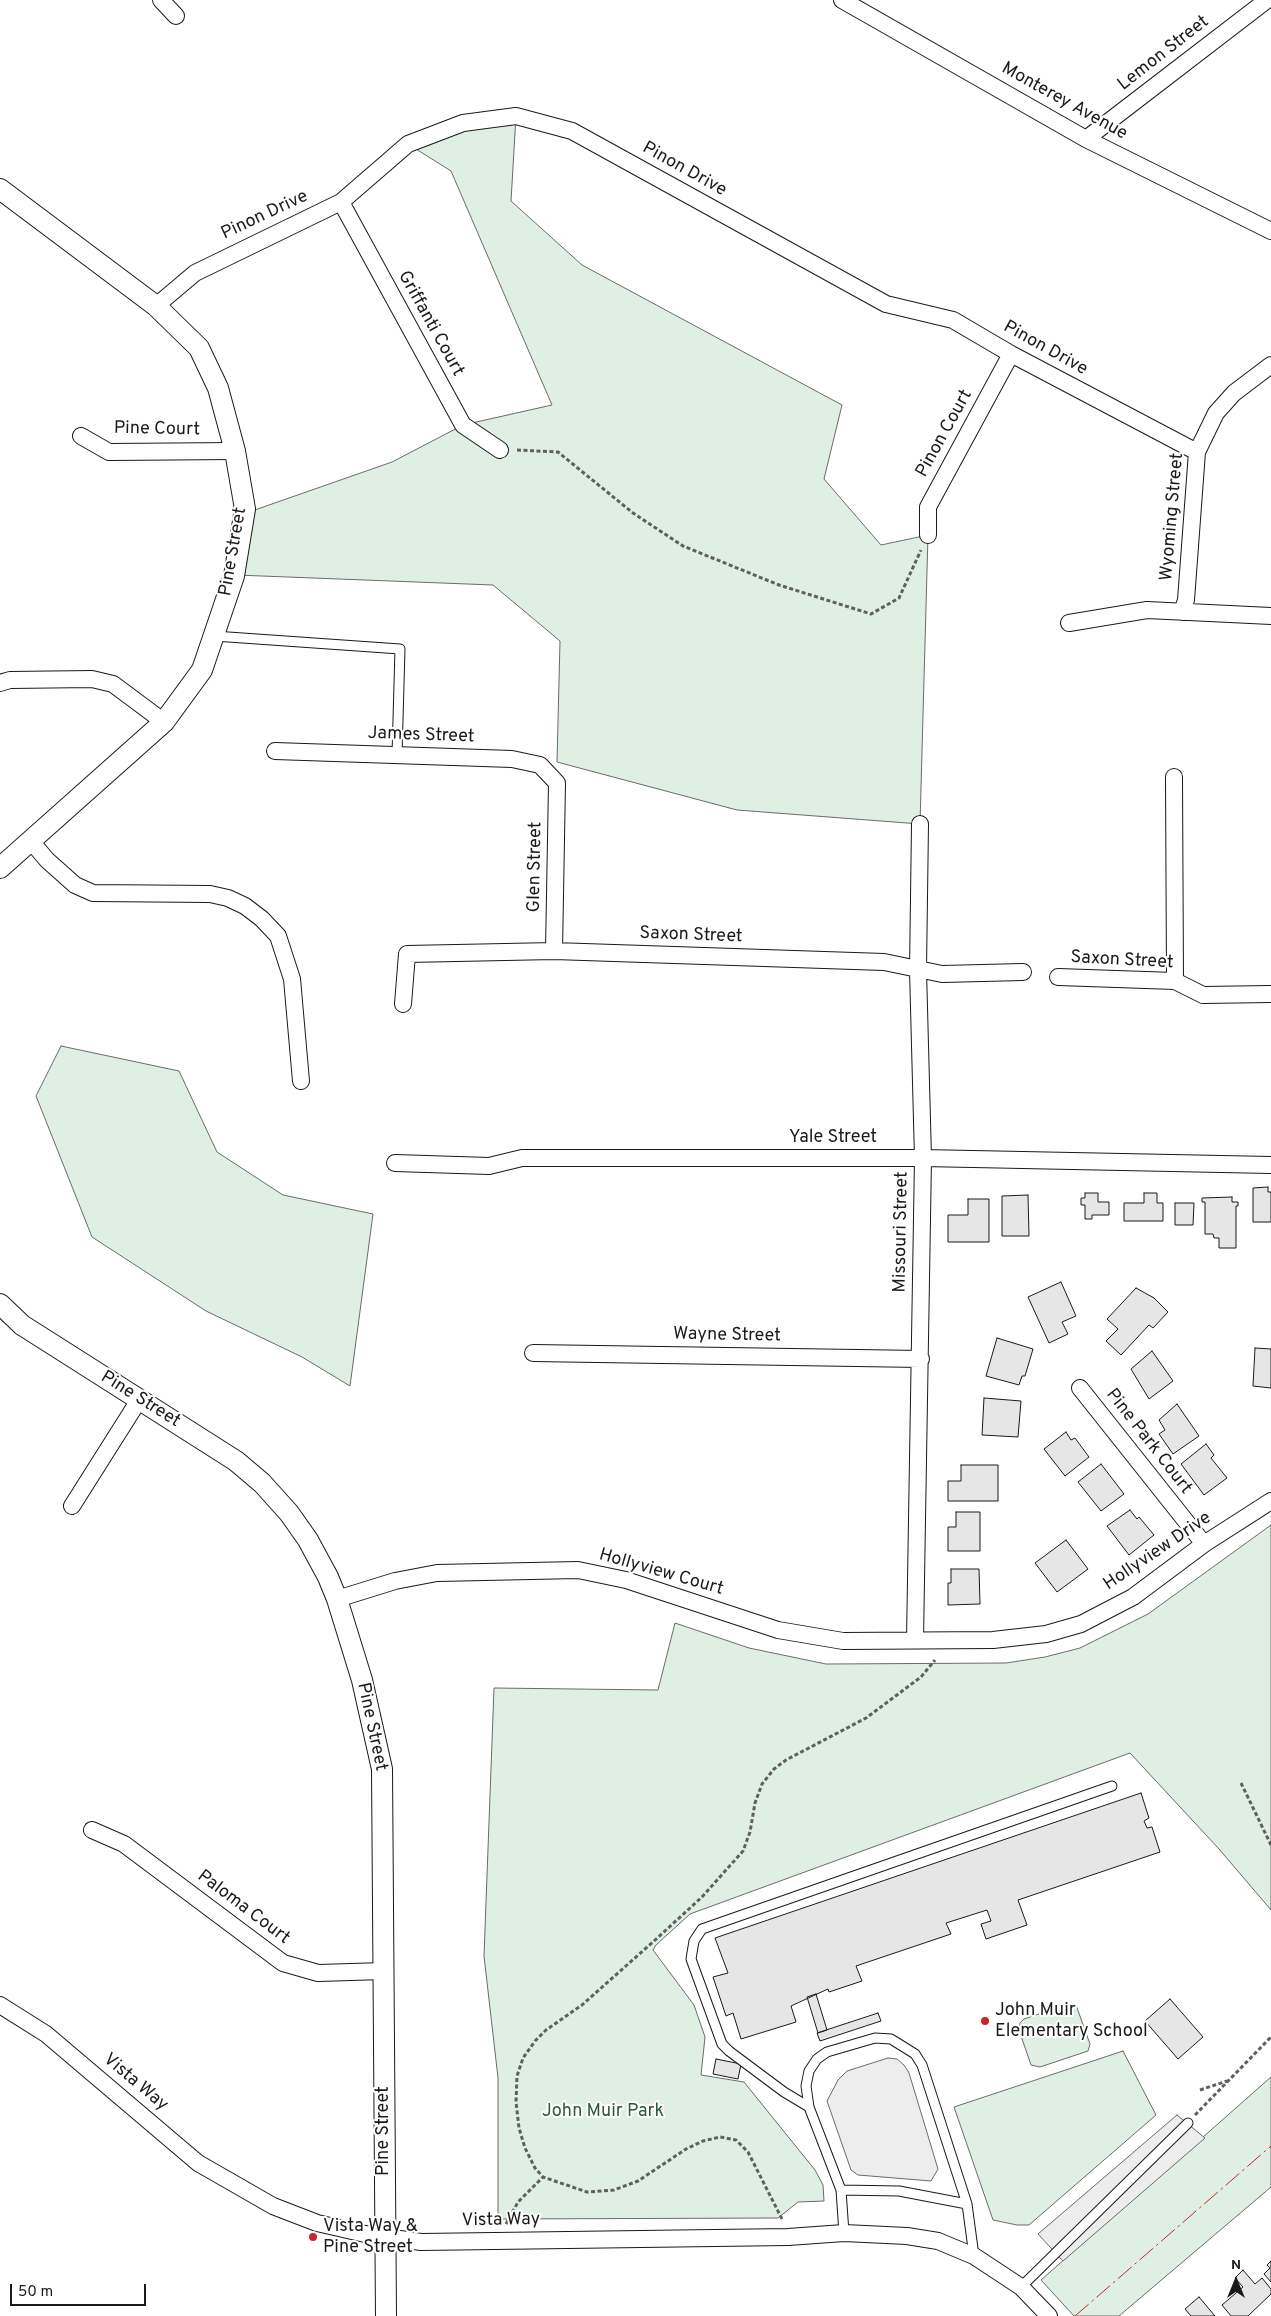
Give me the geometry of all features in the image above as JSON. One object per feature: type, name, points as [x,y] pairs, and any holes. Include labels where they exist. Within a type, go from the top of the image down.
[{"type":"street","points":[[161,0],[176,16]]},
{"type":"street","name":"Monterey Avenue","points":[[842,0],[1086,139],[1271,231]]},
{"type":"street","name":"Lemon Street","points":[[1086,139],[1266,0]]},
{"type":"street","name":"Pinon Drive","points":[[156,306],[195,272],[341,202],[408,144],[463,123],[516,116],[572,132],[886,304],[953,320],[1011,354],[1197,452]]},
{"type":"street","name":"Pine Street","points":[[0,189],[156,306],[199,348],[218,388],[235,451],[246,510],[234,576],[202,670],[164,722],[0,868]]},
{"type":"street","name":"Griffanti Court","points":[[341,202],[463,425],[500,450]]},
{"type":"street","name":"Pinon Court","points":[[928,535],[928,507],[1011,354]]},
{"type":"street","name":"Wyoming Street","points":[[1182,612],[1186,600],[1197,452],[1222,406],[1234,393],[1271,365]]},
{"type":"street","name":"Pine Court","points":[[81,436],[108,452],[235,451]]},
{"type":"street","points":[[1069,623],[1147,610],[1271,616]]},
{"type":"street","points":[[0,683],[10,680],[92,679],[113,684],[164,722]]},
{"type":"street","name":"James Street","points":[[275,751],[512,759],[540,765],[557,783]]},
{"type":"street","points":[[1174,778],[1174,981]]},
{"type":"street","name":"Glen Street","points":[[554,951],[557,783]]},
{"type":"street","name":"Missouri Street","points":[[915,1640],[923,1158],[918,970],[920,824]]},
{"type":"street","points":[[30,840],[46,860],[75,885],[93,893],[210,894],[228,898],[246,906],[262,919],[278,936],[292,980],[300,1081]]},
{"type":"street","name":"Saxon Street","points":[[403,1004],[407,954],[554,951],[884,962],[942,974],[1023,972]]},
{"type":"street","name":"Saxon Street","points":[[1058,977],[1174,981],[1203,995],[1271,994]]},
{"type":"street","name":"Yale Street","points":[[395,1163],[488,1166],[522,1158],[923,1158],[1271,1166]]},
{"type":"street","name":"Pine Street","points":[[0,1304],[22,1325],[236,1461],[262,1483],[289,1513],[308,1540],[328,1577],[362,1680],[382,1769],[386,2316]]},
{"type":"street","name":"Wayne Street","points":[[533,1353],[921,1359]]},
{"type":"street","name":"Pine Park Court","points":[[1080,1388],[1204,1544]]},
{"type":"street","points":[[72,1506],[139,1400]]},
{"type":"street","name":"Hollyview Drive","points":[[915,1640],[993,1640],[1046,1634],[1081,1624],[1133,1597],[1204,1544],[1271,1501]]},
{"type":"street","name":"Hollyview Court","points":[[336,1599],[395,1581],[436,1573],[578,1570],[626,1580],[778,1630],[843,1641],[915,1640]]},
{"type":"street","name":"Paloma Court","points":[[92,1830],[124,1844],[283,1963],[318,1973],[384,1971]]},
{"type":"street","name":"Vista Way","points":[[0,2005],[46,2034],[198,2163],[228,2182],[273,2206],[302,2218],[341,2229],[385,2238],[422,2242],[844,2234],[878,2234],[930,2240],[974,2256],[1000,2271],[1021,2287],[1050,2316]]},
{"type":"lane","points":[[214,636],[400,649],[397,755]]},
{"type":"lane","points":[[809,2107],[784,2092],[722,2044],[691,1959],[694,1941],[702,1929],[1112,1786]]},
{"type":"lane","points":[[844,2234],[841,2190],[809,2107],[806,2086],[809,2071],[817,2059],[827,2052],[875,2038],[891,2039],[915,2054],[922,2065],[967,2204],[974,2256]]},
{"type":"lane","points":[[1021,2287],[1188,2123]]},
{"type":"lane","points":[[841,2190],[899,2191],[967,2204]]},
{"type":"path","points":[[500,450],[558,452],[633,513],[683,546],[778,584],[871,614],[899,598],[928,535]]},
{"type":"path","points":[[1241,1783],[1271,1845]]},
{"type":"path","points":[[1188,2123],[1271,2037]]},
{"type":"path","points":[[1200,2090],[1229,2081]]},
{"type":"path","points":[[506,2224],[518,2202],[543,2177]]},
{"type":"green space","points":[[516,116],[511,201],[582,265],[842,405],[824,479],[881,545],[928,535],[920,824],[737,810],[557,762],[560,641],[493,585],[236,575],[249,512],[392,462],[463,425],[552,405],[451,171],[408,144]]},
{"type":"green space","points":[[61,1046],[179,1071],[217,1152],[283,1195],[373,1214],[350,1386],[302,1357],[206,1311],[92,1237],[36,1096]]},
{"type":"green space","name":"John Muir Park","points":[[1271,1525],[1271,1910],[1219,1849],[1130,1753],[690,1914],[653,1950],[694,2005],[705,2037],[701,2075],[744,2082],[815,2170],[823,2185],[824,2201],[798,2202],[778,2218],[498,2219],[498,2078],[484,1956],[494,1688],[658,1690],[675,1623],[749,1648],[826,1664],[1006,1663],[1045,1657],[1080,1648],[1148,1614]]},
{"type":"green space","points":[[1069,2004],[1076,2005],[1090,2044],[1088,2051],[1040,2067],[1031,2065],[1019,2030],[1020,2023],[1024,2019]]},
{"type":"green space","points":[[1123,2051],[1156,2115],[1029,2225],[1017,2225],[993,2220],[954,2107]]},
{"type":"green space","points":[[1271,2077],[1271,2187],[1119,2316],[1074,2316],[1041,2280]]},
{"type":"shaded area","points":[[888,2058],[897,2059],[909,2073],[938,2169],[931,2181],[858,2175],[851,2170],[827,2101],[838,2080],[847,2071]]},
{"type":"shaded area","points":[[1177,2115],[1205,2138],[1063,2261],[1038,2234]]},
{"type":"building","points":[[1268,1187],[1268,1192],[1271,1192],[1271,1222],[1253,1222],[1253,1188]]},
{"type":"building","points":[[1085,1193],[1098,1193],[1098,1202],[1109,1202],[1109,1215],[1092,1215],[1092,1219],[1085,1219],[1085,1205],[1081,1205],[1081,1198],[1085,1198]]},
{"type":"building","points":[[1144,1193],[1157,1193],[1157,1203],[1163,1203],[1163,1221],[1124,1221],[1124,1203],[1144,1203]]},
{"type":"building","points":[[1028,1195],[1029,1236],[1002,1236],[1002,1196]]},
{"type":"building","points":[[1232,1197],[1232,1202],[1238,1202],[1238,1206],[1236,1206],[1236,1248],[1219,1248],[1219,1238],[1214,1238],[1213,1234],[1205,1234],[1205,1202],[1202,1202],[1202,1198]]},
{"type":"building","points":[[968,1199],[989,1199],[989,1242],[948,1242],[948,1215],[968,1215]]},
{"type":"building","points":[[1175,1203],[1194,1203],[1193,1225],[1175,1225]]},
{"type":"building","points":[[1061,1282],[1076,1316],[1062,1322],[1068,1334],[1049,1343],[1028,1297]]},
{"type":"building","points":[[1136,1288],[1154,1298],[1168,1312],[1153,1328],[1149,1325],[1121,1355],[1106,1341],[1118,1329],[1107,1319]]},
{"type":"building","points":[[997,1338],[1033,1349],[1025,1376],[1022,1376],[1019,1385],[986,1376]]},
{"type":"building","points":[[1255,1348],[1271,1349],[1271,1388],[1253,1386]]},
{"type":"building","points":[[1152,1351],[1173,1381],[1149,1399],[1131,1369]]},
{"type":"building","points":[[984,1398],[1021,1401],[1018,1437],[982,1435]]},
{"type":"building","points":[[1177,1404],[1199,1436],[1173,1454],[1159,1434],[1165,1430],[1159,1420]]},
{"type":"building","points":[[1066,1432],[1071,1440],[1075,1438],[1089,1457],[1065,1476],[1044,1449]]},
{"type":"building","points":[[1206,1444],[1214,1455],[1211,1458],[1227,1478],[1204,1495],[1181,1464]]},
{"type":"building","points":[[1101,1464],[1124,1494],[1101,1511],[1078,1482]]},
{"type":"building","points":[[961,1465],[998,1465],[998,1501],[948,1501],[948,1481],[961,1481]]},
{"type":"building","points":[[1130,1510],[1137,1519],[1139,1517],[1154,1535],[1129,1555],[1107,1526]]},
{"type":"building","points":[[956,1512],[980,1512],[980,1551],[948,1551],[948,1527],[956,1527]]},
{"type":"building","points":[[1066,1540],[1088,1569],[1057,1592],[1035,1563]]},
{"type":"building","points":[[951,1569],[979,1569],[980,1604],[948,1605],[948,1583],[951,1583]]},
{"type":"building","points":[[1141,1793],[1149,1818],[1144,1821],[1147,1828],[1152,1827],[1160,1852],[1018,1900],[1027,1925],[986,1939],[981,1924],[991,1921],[987,1910],[946,1923],[951,1934],[856,1966],[862,1981],[829,1992],[828,1989],[791,2006],[796,2022],[741,2039],[733,2013],[726,2016],[713,1977],[728,1973],[715,1938]]},
{"type":"building","points":[[816,1994],[827,2030],[818,2033],[807,1997]]},
{"type":"building","points":[[1170,1999],[1203,2037],[1178,2059],[1145,2021]]},
{"type":"building","points":[[878,2013],[881,2021],[820,2041],[817,2033]]},
{"type":"building","points":[[716,2059],[741,2064],[738,2079],[713,2074]]},
{"type":"building","points":[[1271,2261],[1271,2282],[1264,2274],[1270,2268],[1267,2265]]},
{"type":"building","points":[[1243,2270],[1255,2284],[1262,2278],[1271,2289],[1271,2294],[1248,2316],[1231,2316],[1222,2305],[1243,2287],[1235,2278]]},
{"type":"building","points":[[1199,2297],[1215,2316],[1191,2316],[1185,2309]]},
{"type":"power","points":[[1075,2316],[1271,2146]]},
{"type":"place","name":"John Muir Elementary School","points":[[985,2021]]},
{"type":"place","name":"Vista Way & Pine Street","points":[[313,2237]]}]
